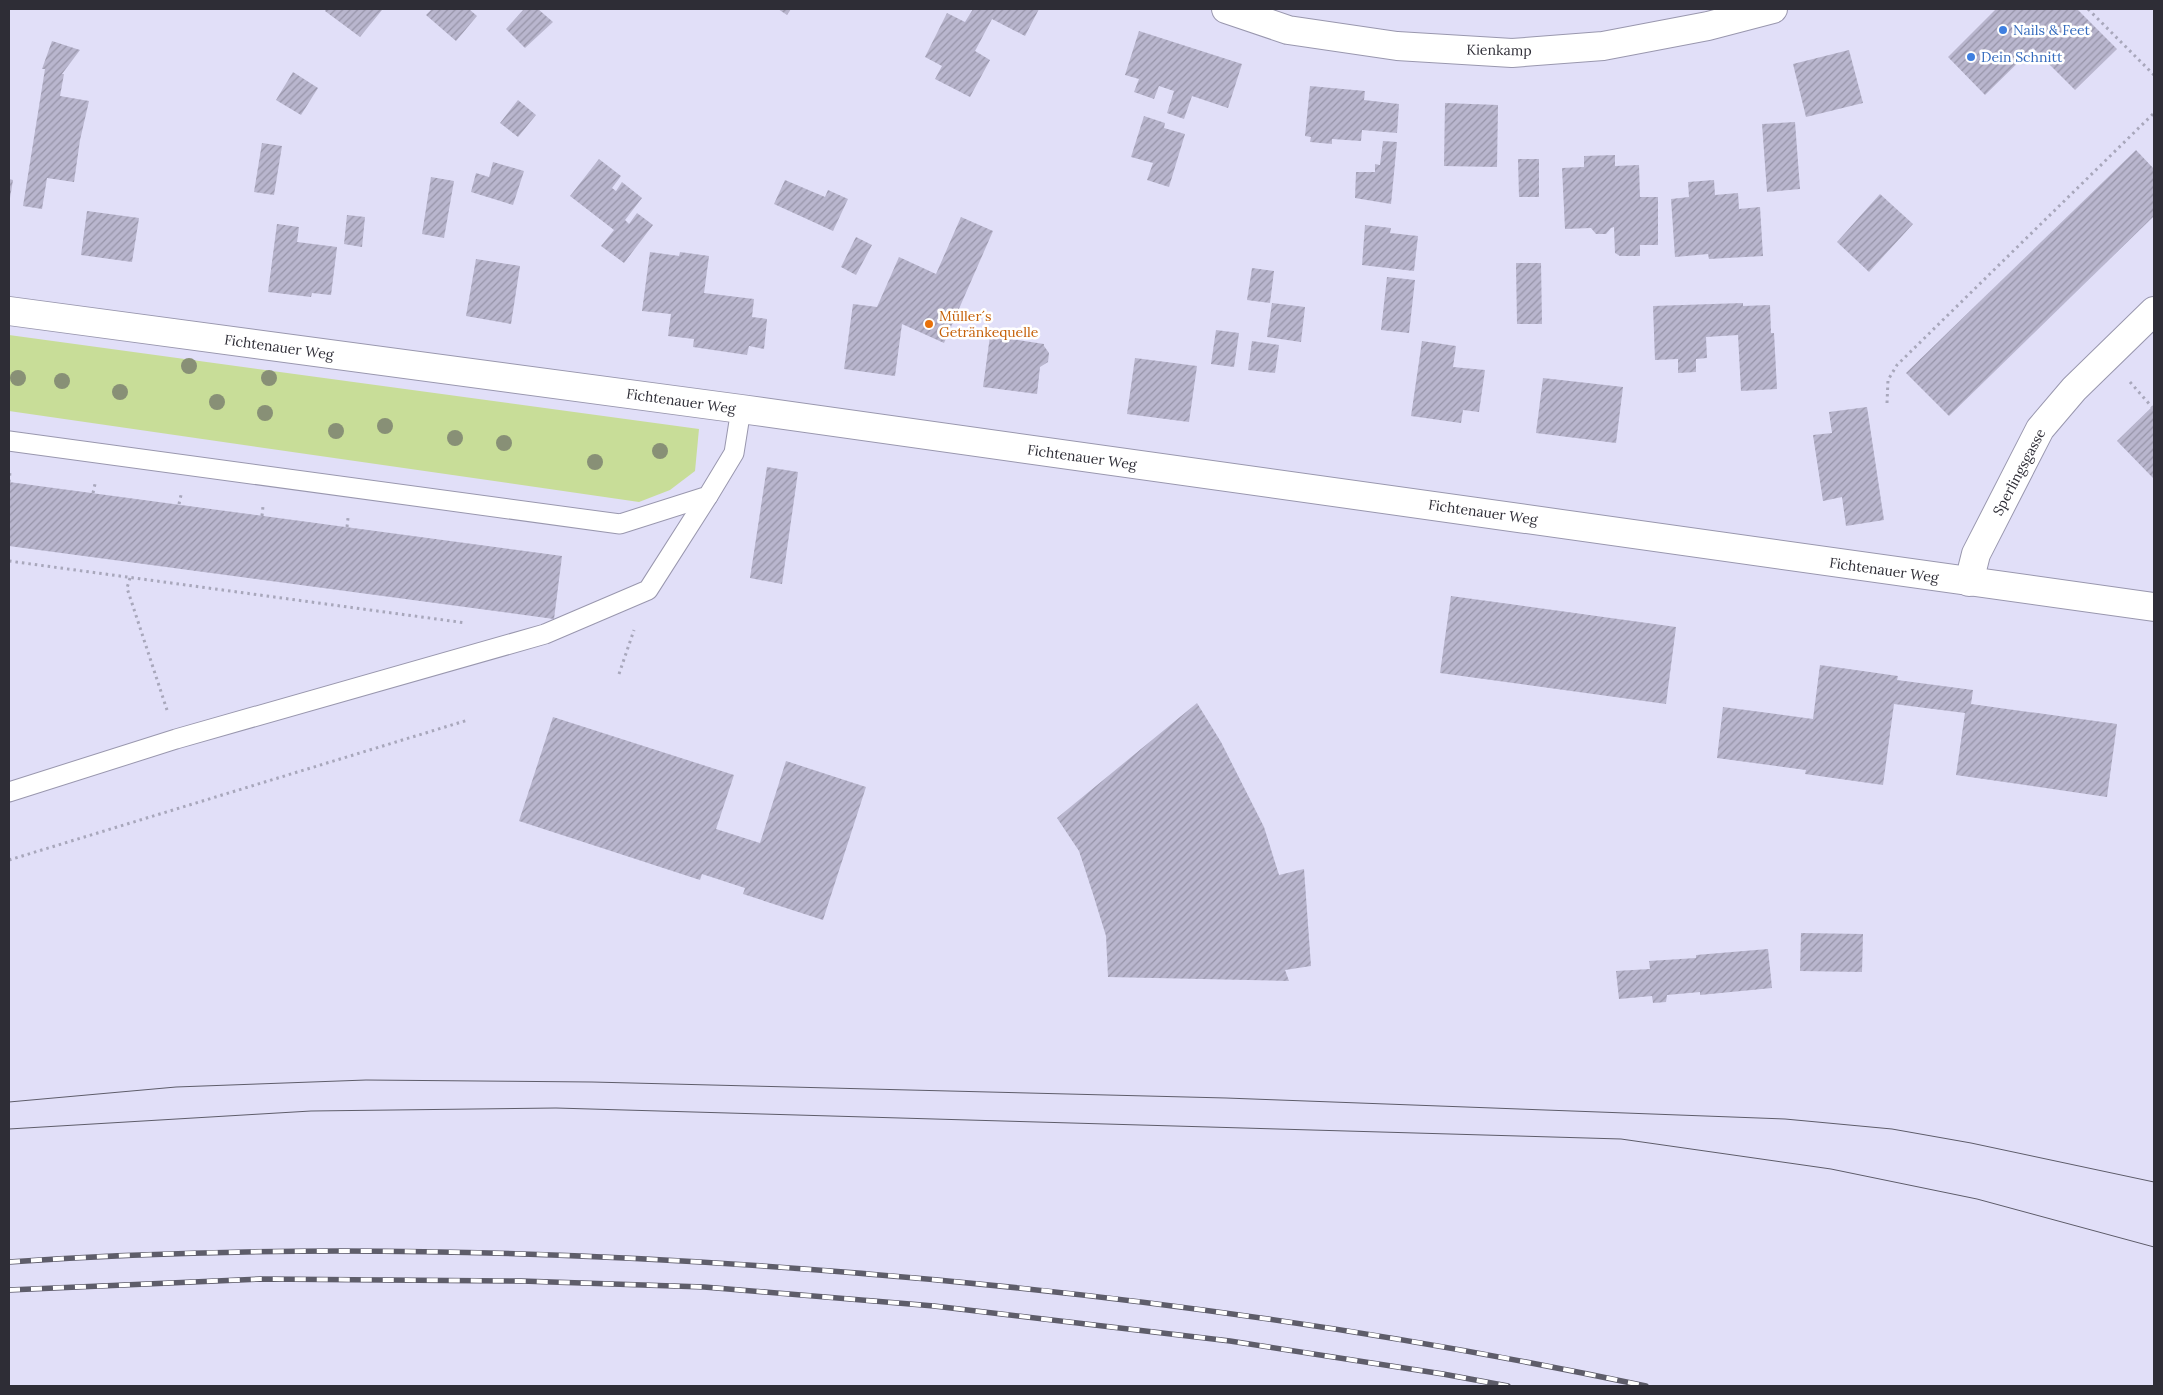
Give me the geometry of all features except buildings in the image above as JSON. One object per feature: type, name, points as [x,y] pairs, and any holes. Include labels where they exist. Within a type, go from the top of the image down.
[{"type":"street","name":"Kienkamp","points":[[1226,9],[1288,30],[1397,46],[1512,53],[1603,46],[1708,26],[1773,9]]},
{"type":"street","name":"Fichtenauer Weg","points":[[9,311],[741,409],[2154,607]]},
{"type":"street","name":"Sperlingsgasse","points":[[1969,582],[1976,554],[2040,430],[2074,389],[2154,311]]},
{"type":"lane","points":[[9,792],[176,739],[545,634],[648,590],[734,452],[741,409]]},
{"type":"lane","points":[[9,441],[620,524],[708,496]]},
{"type":"path","points":[[2088,9],[2154,75]]},
{"type":"path","points":[[1887,402],[1888,380],[1897,366],[2154,113]]},
{"type":"path","points":[[2125,376],[2152,407]]},
{"type":"path","points":[[9,561],[466,623]]},
{"type":"path","points":[[130,578],[127,588],[176,739]]},
{"type":"path","points":[[9,860],[468,720]]},
{"type":"green space","points":[[9,335],[699,429],[695,471],[670,490],[639,502],[9,411]]},
{"type":"tram line","points":[[9,1102],[176,1087],[366,1080],[592,1082],[1226,1098],[1785,1119],[1892,1129],[1971,1143],[2154,1182]]},
{"type":"tram line","points":[[9,1129],[311,1111],[556,1108],[1621,1139],[1831,1169],[1977,1199],[2154,1247]]},
{"type":"railway","points":[[9,1262],[218,1252],[322,1251],[531,1254],[740,1264],[1046,1291],[1246,1316],[1447,1348],[1646,1386]]},
{"type":"railway","points":[[9,1290],[260,1279],[521,1281],[704,1287],[934,1306],[1230,1341],[1508,1386]]},
{"type":"place","name":"Nails & Feet","points":[[2003,30]]},
{"type":"place","name":"Dein Schnitt","points":[[1971,57]]},
{"type":"place","name":"Müller´s Getränkequelle","points":[[929,324]]}]
